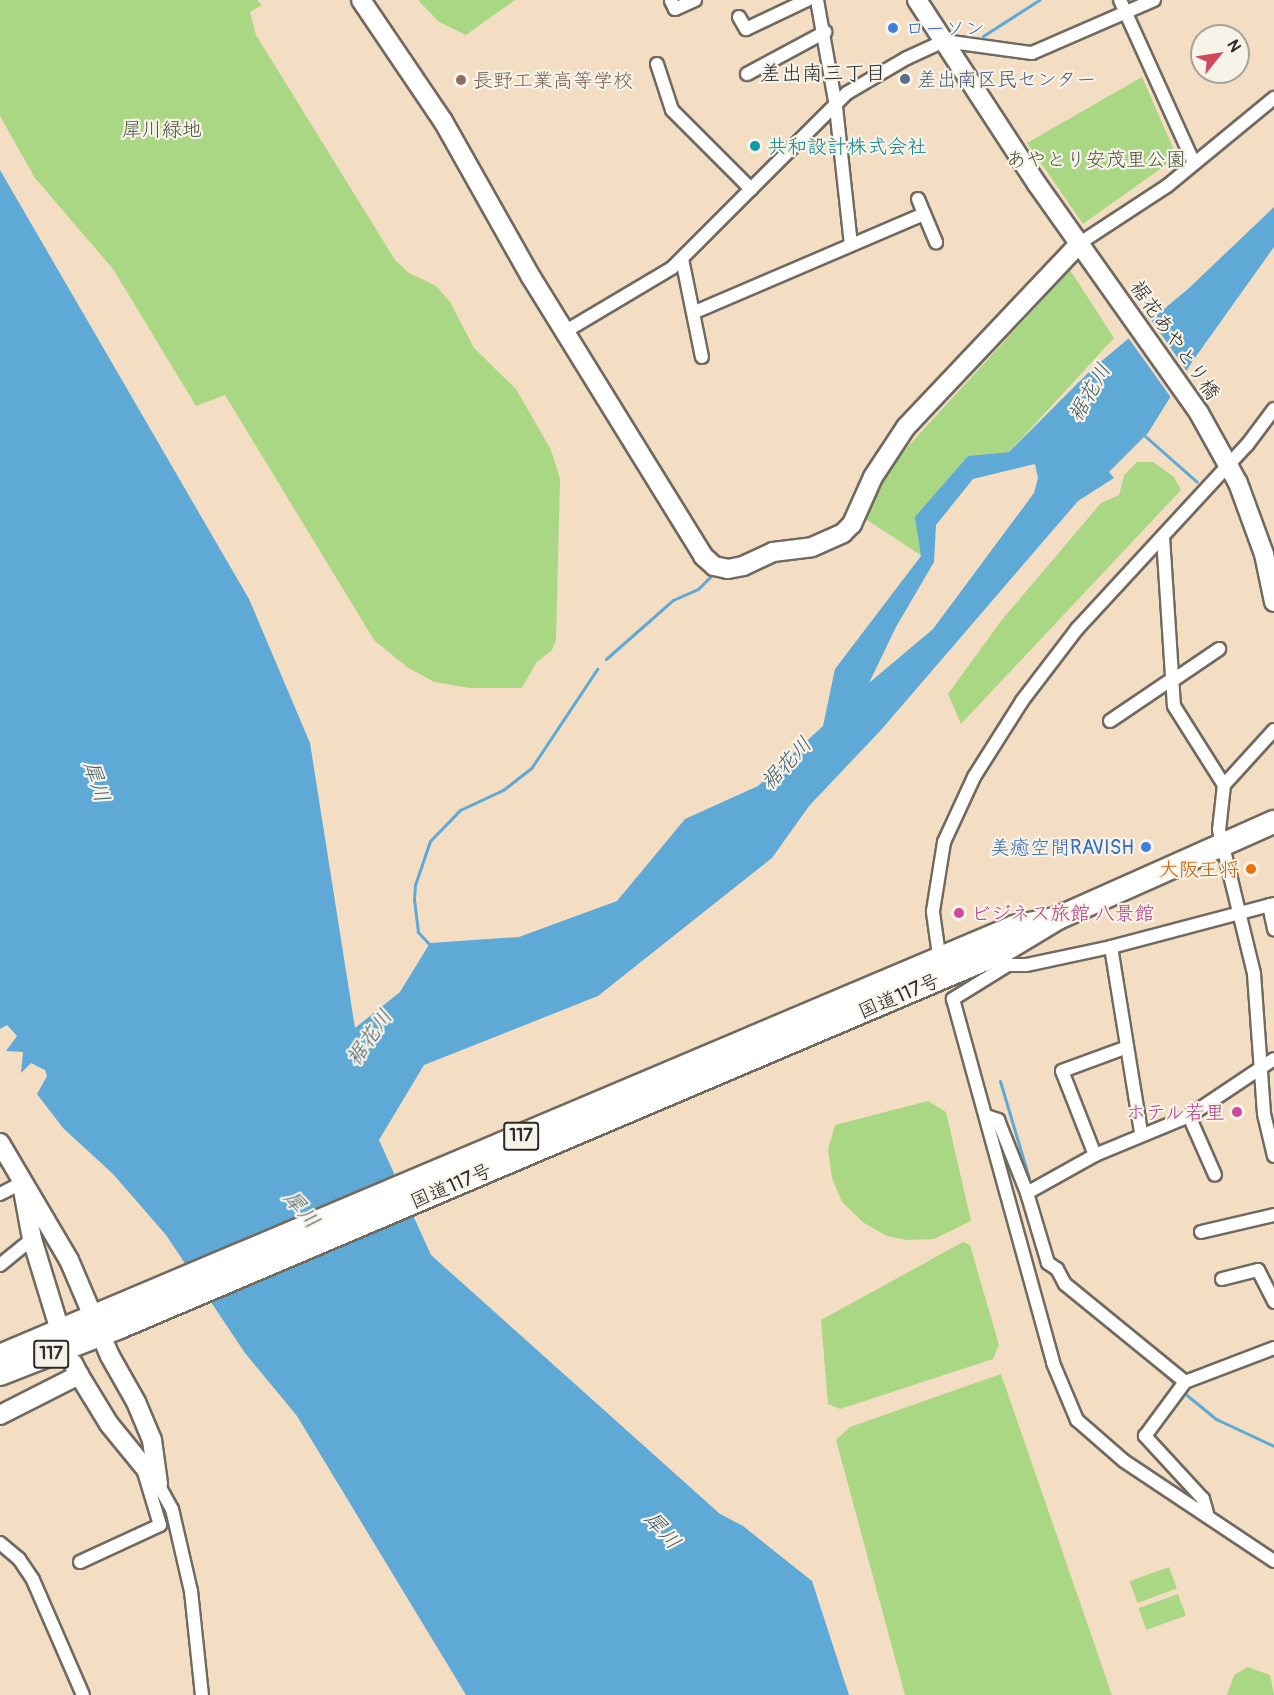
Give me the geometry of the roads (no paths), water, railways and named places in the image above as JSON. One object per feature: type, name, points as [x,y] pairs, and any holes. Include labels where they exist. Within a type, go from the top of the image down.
[{"type":"highway","name":"117","points":[[1000,952],[1058,918],[1274,822]]},
{"type":"highway","name":"国道117号","points":[[0,1374],[107,1322],[935,964],[1000,952]]},
{"type":"highway","name":"国道117号","points":[[0,1356],[107,1322]]},
{"type":"street","points":[[361,0],[443,121],[531,277],[703,556],[714,566],[728,569],[773,552],[812,547],[843,533],[852,524],[873,477],[906,427],[1083,247],[1167,186],[1274,98]]},
{"type":"street","points":[[675,9],[695,0]]},
{"type":"street","points":[[739,17],[746,29],[807,0]]},
{"type":"street","points":[[817,0],[825,32],[836,107],[851,244]]},
{"type":"street","name":"裾花あやとり橋","points":[[917,0],[1083,247],[1185,391],[1226,460],[1264,554],[1274,602]]},
{"type":"street","points":[[1120,0],[1194,163]]},
{"type":"street","points":[[566,331],[682,260],[836,107],[847,93],[944,41],[1032,53],[1154,0]]},
{"type":"street","points":[[747,74],[825,32]]},
{"type":"street","points":[[657,64],[672,110],[751,189]]},
{"type":"street","points":[[918,199],[936,242]]},
{"type":"street","points":[[695,312],[924,214]]},
{"type":"street","points":[[682,260],[695,312],[702,357]]},
{"type":"street","points":[[935,964],[933,911],[944,842],[974,777],[1045,669],[1122,578],[1163,537],[1226,460],[1274,409]]},
{"type":"street","points":[[1163,537],[1172,680],[1179,718],[1224,786]]},
{"type":"street","points":[[1110,721],[1219,649]]},
{"type":"street","points":[[1274,730],[1224,786],[1219,830],[1240,913],[1257,996],[1259,1070],[1274,1156]]},
{"type":"street","points":[[1274,929],[1272,904],[1111,947],[1026,965],[1000,952],[953,999],[1053,1363],[1077,1420],[1124,1461],[1207,1513],[1274,1561]]},
{"type":"street","points":[[1111,947],[1125,1048],[1141,1133]]},
{"type":"street","points":[[1095,1155],[1062,1071],[1125,1048]]},
{"type":"street","points":[[1027,1193],[1095,1155],[1141,1133],[1189,1116],[1274,1059]]},
{"type":"street","points":[[986,1116],[998,1120],[1053,1266],[1065,1284],[1181,1387]]},
{"type":"street","points":[[1189,1116],[1215,1175]]},
{"type":"street","points":[[0,1143],[107,1322],[146,1422],[158,1484],[179,1532],[191,1591],[202,1695]]},
{"type":"street","points":[[0,1194],[22,1183]]},
{"type":"street","points":[[22,1183],[32,1239],[57,1321]]},
{"type":"street","points":[[1201,1232],[1274,1215]]},
{"type":"street","points":[[0,1265],[32,1239]]},
{"type":"street","points":[[1222,1279],[1258,1270],[1274,1302]]},
{"type":"street","points":[[1207,1513],[1203,1499],[1145,1437],[1181,1387],[1274,1348]]},
{"type":"street","points":[[0,1415],[76,1369],[109,1424],[158,1484]]},
{"type":"street","points":[[80,1562],[160,1525],[141,1462]]},
{"type":"street","points":[[0,1543],[19,1559],[33,1580],[83,1695]]},
{"type":"water","points":[[0,170],[249,599],[310,743],[355,1028],[400,992],[430,943],[519,937],[617,901],[685,819],[758,786],[823,726],[835,669],[921,556],[915,517],[968,456],[1009,452],[1092,369],[1188,289],[1274,207],[1274,247],[1192,362],[1148,433],[1109,472],[1114,478],[1078,501],[881,730],[809,806],[772,858],[598,996],[424,1065],[379,1140],[431,1255],[720,1514],[743,1526],[812,1581],[849,1695],[466,1695],[297,1416],[245,1353],[166,1235],[113,1174],[63,1128],[37,1094],[47,1076],[45,1070],[31,1063],[21,1073],[23,1052],[6,1051],[17,1036],[7,1025],[0,1029]],"holes":[[[1035,464],[1038,478],[1034,493],[933,629],[869,683],[896,627],[934,562],[936,525],[973,479]]]},
{"type":"waterway","points":[[983,36],[1039,0]]},
{"type":"waterway","points":[[1145,436],[1197,482]]},
{"type":"waterway","points":[[606,659],[673,600],[698,589],[711,576]]},
{"type":"waterway","points":[[430,945],[418,932],[414,899],[415,885],[430,841],[460,810],[503,790],[532,767],[597,669]]},
{"type":"waterway","points":[[1000,1081],[1029,1178]]},
{"type":"waterway","points":[[1155,1365],[1178,1387]]},
{"type":"waterway","points":[[1183,1392],[1216,1419],[1274,1446]]},
{"type":"place","name":"ローソン","points":[[893,28]]},
{"type":"place","name":"差出南区民センター","points":[[905,79]]},
{"type":"place","name":"長野工業高等学校","points":[[461,80]]},
{"type":"place","name":"共和設計株式会社","points":[[755,146]]},
{"type":"place","name":"美癒空間RAVISH","points":[[1146,847]]},
{"type":"place","name":"大阪王将","points":[[1251,869]]},
{"type":"place","name":"ビジネス旅館 八景館","points":[[959,913]]},
{"type":"place","name":"ホテル若里","points":[[1237,1112]]},
{"type":"district","name":"差出南三丁目","points":[[823,74]]},
{"type":"park label","name":"犀川緑地","points":[[162,129]]},
{"type":"park label","name":"あやとり安茂里公園","points":[[1096,159]]},
{"type":"water label","name":"裾花川","points":[[1090,393]]},
{"type":"water label","name":"裾花川","points":[[787,764]]},
{"type":"water label","name":"犀川","points":[[96,782]]},
{"type":"water label","name":"裾花川","points":[[370,1038]]},
{"type":"water label","name":"犀川","points":[[301,1210]]},
{"type":"water label","name":"犀川","points":[[662,1531]]}]
